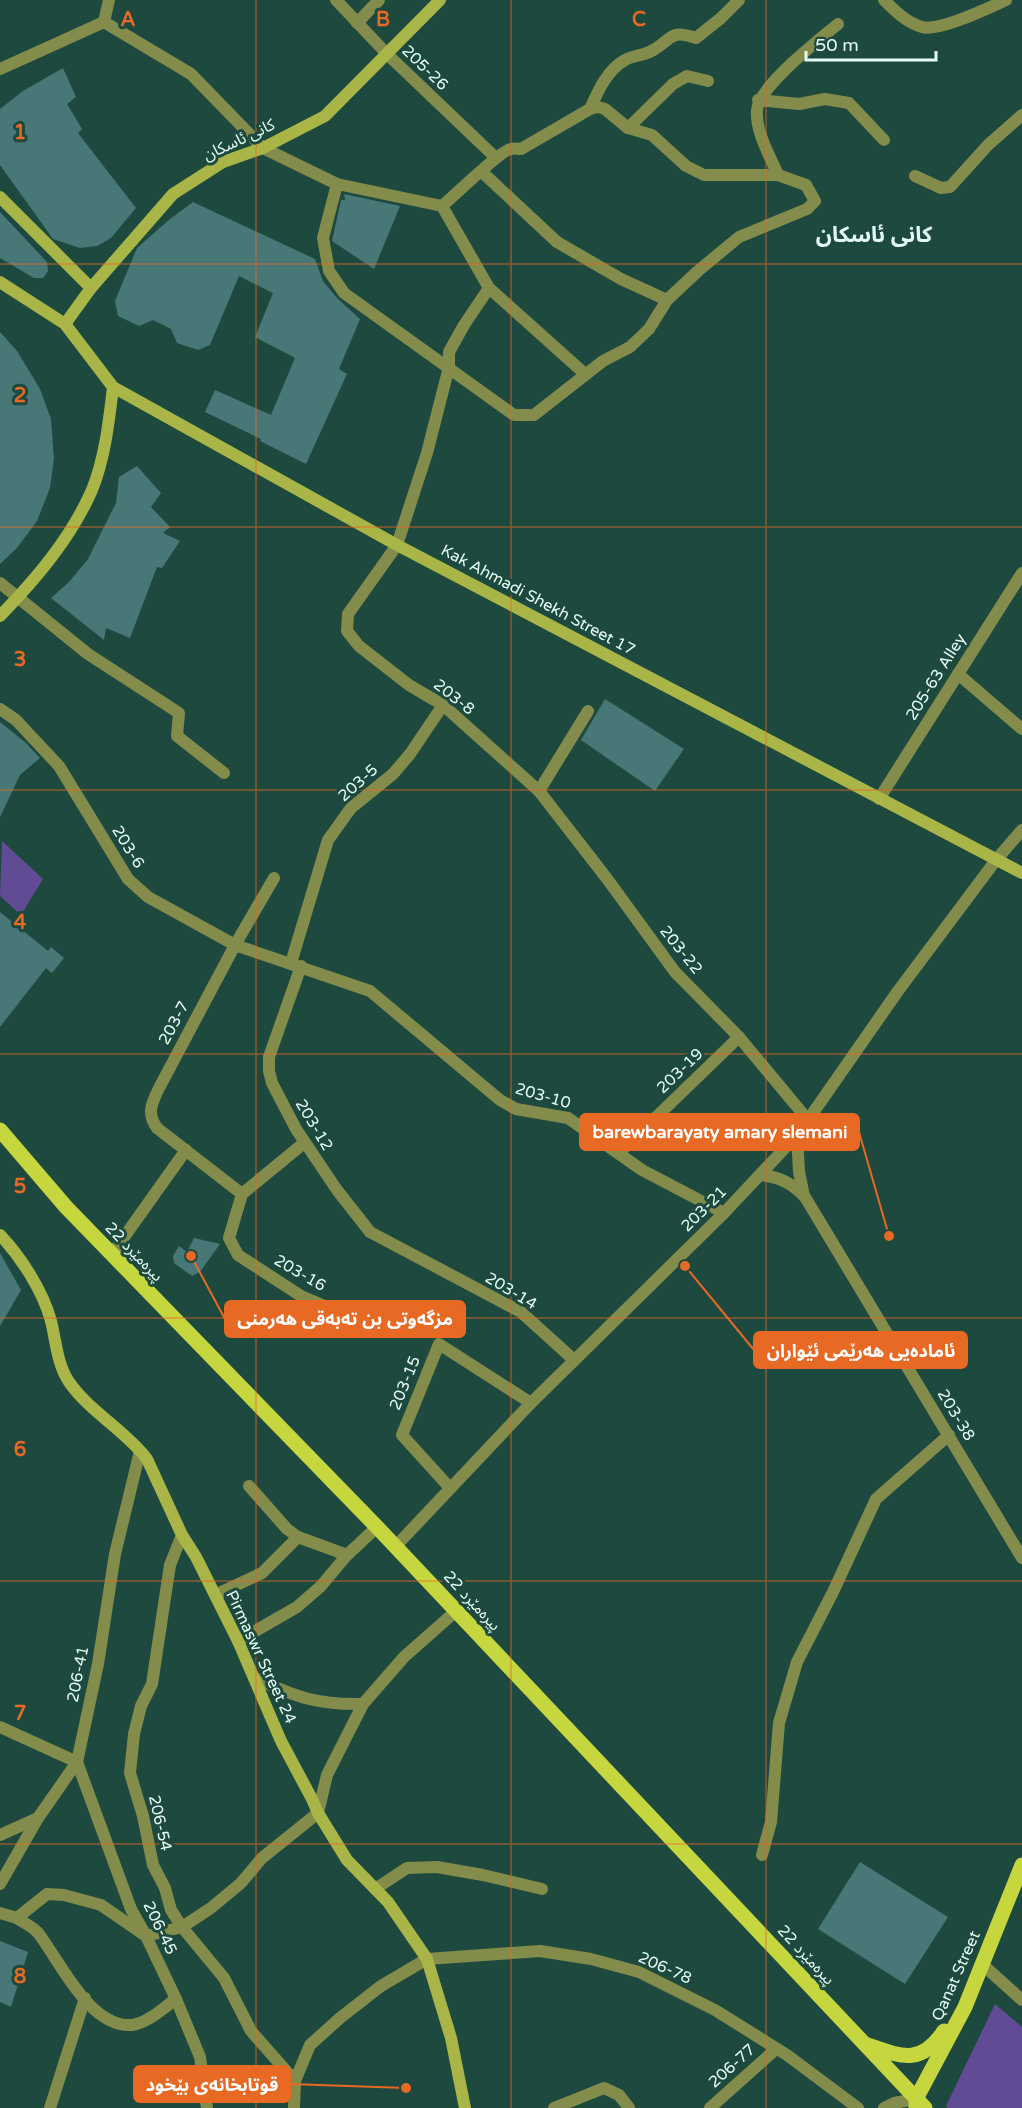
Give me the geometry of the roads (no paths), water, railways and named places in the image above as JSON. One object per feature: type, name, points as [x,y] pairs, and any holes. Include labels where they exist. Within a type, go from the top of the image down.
[{"type":"main road","name":"22 پیرەمێرد","points":[[0,1130],[66,1207],[396,1547],[919,2105]]},
{"type":"main road","name":"Qanat Street","points":[[919,2105],[965,2007],[1022,1865]]},
{"type":"main road","points":[[864,2044],[900,2055],[921,2054],[931,2049],[952,2018],[965,2007]]},
{"type":"street","points":[[104,22],[108,0]]},
{"type":"street","name":"205-26","points":[[336,0],[387,54],[495,157]]},
{"type":"street","points":[[357,23],[379,0]]},
{"type":"street","name":"کانی ئاسکان","points":[[65,324],[91,288],[173,194],[223,162],[263,148],[325,116],[440,0]]},
{"type":"street","points":[[590,109],[599,88],[626,58],[641,56],[656,49],[674,34],[681,33],[696,38],[740,0]]},
{"type":"street","points":[[884,0],[910,21],[924,28],[953,22],[1006,0]]},
{"type":"street","points":[[0,69],[104,22]]},
{"type":"street","points":[[104,22],[191,74],[263,148],[337,184],[442,206],[489,288],[585,374]]},
{"type":"street","points":[[778,175],[759,126],[756,112],[758,100],[786,69],[838,24]]},
{"type":"street","points":[[628,128],[673,84],[687,76],[708,81]]},
{"type":"street","points":[[758,100],[799,104],[825,99],[849,103],[884,140]]},
{"type":"street","points":[[337,184],[323,238],[329,271],[344,293],[514,415],[524,416],[534,415],[603,361],[630,347],[649,329],[667,300],[739,237],[807,209],[815,201],[807,185],[778,175],[704,176],[686,166],[652,135],[628,128],[605,109],[598,107],[590,109],[521,149],[510,148],[495,157],[482,172],[442,206]]},
{"type":"street","points":[[915,176],[941,188],[950,187],[988,145],[1022,114]]},
{"type":"street","points":[[482,172],[557,242],[621,279],[667,300]]},
{"type":"street","points":[[0,197],[91,288]]},
{"type":"street","name":"Kak Ahmadi Shekh Street 17","points":[[0,282],[65,324],[113,387],[397,545],[1022,873]]},
{"type":"street","points":[[397,545],[427,453],[449,367],[449,352],[489,288]]},
{"type":"street","points":[[0,615],[18,598],[72,530],[92,489],[107,437],[113,387]]},
{"type":"street","name":"203-8","points":[[397,545],[348,614],[347,631],[359,646],[442,705],[539,791]]},
{"type":"street","name":"205-63 Alley","points":[[879,799],[1020,579]]},
{"type":"street","points":[[0,583],[88,654],[179,713],[177,736],[224,773]]},
{"type":"street","points":[[958,674],[1022,729]]},
{"type":"street","name":"203-5","points":[[296,964],[328,840],[351,808],[393,774],[410,754],[442,705]]},
{"type":"street","name":"203-6","points":[[0,709],[16,720],[59,766],[128,879],[148,897],[234,945],[296,964]]},
{"type":"street","points":[[539,791],[588,711]]},
{"type":"street","name":"203-22","points":[[539,791],[675,972],[739,1037],[808,1120]]},
{"type":"street","name":"203-21","points":[[396,1547],[531,1403],[724,1213],[797,1134],[898,991],[996,860],[1022,830]]},
{"type":"street","name":"203-7","points":[[186,1150],[157,1128],[151,1120],[153,1101],[234,945],[274,878]]},
{"type":"street","name":"203-12","points":[[296,964],[269,1057],[269,1071],[281,1103],[304,1143],[370,1232],[423,1261]]},
{"type":"street","name":"203-10","points":[[296,964],[370,991],[500,1100],[516,1109],[568,1118],[642,1170],[724,1213]]},
{"type":"street","name":"203-19","points":[[619,1153],[739,1037]]},
{"type":"street","name":"203-38","points":[[797,1134],[798,1166],[804,1197]]},
{"type":"street","points":[[112,1254],[186,1150],[242,1194],[304,1143]]},
{"type":"street","name":"203-38","points":[[761,1175],[781,1179],[804,1197],[1022,1558]]},
{"type":"street","name":"203-16","points":[[242,1194],[229,1238],[238,1255],[301,1296],[368,1322]]},
{"type":"street","name":"Pirmaswr Street 24","points":[[0,1235],[13,1249],[41,1294],[50,1319],[58,1355],[68,1381],[111,1426],[147,1459],[182,1535],[196,1557],[238,1641],[281,1741],[318,1813],[347,1860],[388,1902],[427,1959],[452,2038],[465,2108]]},
{"type":"street","name":"203-14","points":[[423,1261],[521,1312],[574,1360]]},
{"type":"street","name":"203-15","points":[[450,1488],[402,1435],[439,1344],[531,1403]]},
{"type":"street","points":[[762,1855],[771,1822],[779,1723],[797,1662],[833,1592],[876,1499],[949,1435]]},
{"type":"street","name":"206-41","points":[[0,1884],[38,1818],[77,1762],[98,1664],[115,1554],[140,1451]]},
{"type":"street","points":[[249,1486],[287,1529],[298,1538],[347,1556]]},
{"type":"street","points":[[238,1641],[297,1607],[321,1586],[377,1527]]},
{"type":"street","name":"206-54","points":[[182,1535],[170,1565],[152,1684],[141,1707],[134,1734],[130,1773],[143,1816],[153,1865],[165,1888],[171,1910],[224,1978],[251,2031],[295,2081]]},
{"type":"street","points":[[215,1596],[262,1573],[298,1538]]},
{"type":"street","points":[[17,1918],[47,1894],[64,1895],[101,1905],[146,1936],[182,1927],[210,1908],[241,1883],[262,1858],[318,1813],[327,1775],[363,1704],[404,1658],[456,1611]]},
{"type":"street","points":[[254,1678],[289,1694],[311,1700],[334,1704],[363,1704]]},
{"type":"street","points":[[0,1727],[77,1762]]},
{"type":"street","name":"206-45","points":[[77,1762],[131,1909],[176,2000],[200,2057],[207,2108]]},
{"type":"street","points":[[0,1835],[38,1818]]},
{"type":"street","points":[[375,1888],[407,1868],[437,1867],[542,1889]]},
{"type":"street","points":[[0,1913],[17,1918],[38,1932],[74,1987],[101,2016],[113,2022],[132,2025],[147,2019],[176,2000]]},
{"type":"street","name":"206-78","points":[[427,1959],[540,1951],[591,1959],[639,1972],[715,2010],[776,2049],[858,2108]]},
{"type":"street","points":[[294,2108],[295,2081],[310,2045],[381,1986],[427,1959]]},
{"type":"street","points":[[983,1965],[1022,2000]]},
{"type":"street","points":[[50,2108],[85,1998]]},
{"type":"street","name":"206-77","points":[[710,2108],[776,2049]]},
{"type":"street","points":[[554,2108],[604,2088],[619,2095],[629,2108]]},
{"type":"street","points":[[884,2108],[894,2103],[919,2105]]},
{"type":"place","name":"barewbarayaty amary slemani","points":[[889,1236]]},
{"type":"place","name":"مزگەوتی بن تەبەقی هەرمنی","points":[[191,1256]]},
{"type":"place","name":"ئامادەیی ھەرێمی ئێواران","points":[[685,1266]]},
{"type":"place","name":"قوتابخانەی بێخود","points":[[406,2088]]},
{"type":"district","name":"کانی ئاسکان","points":[[874,235]]}]
